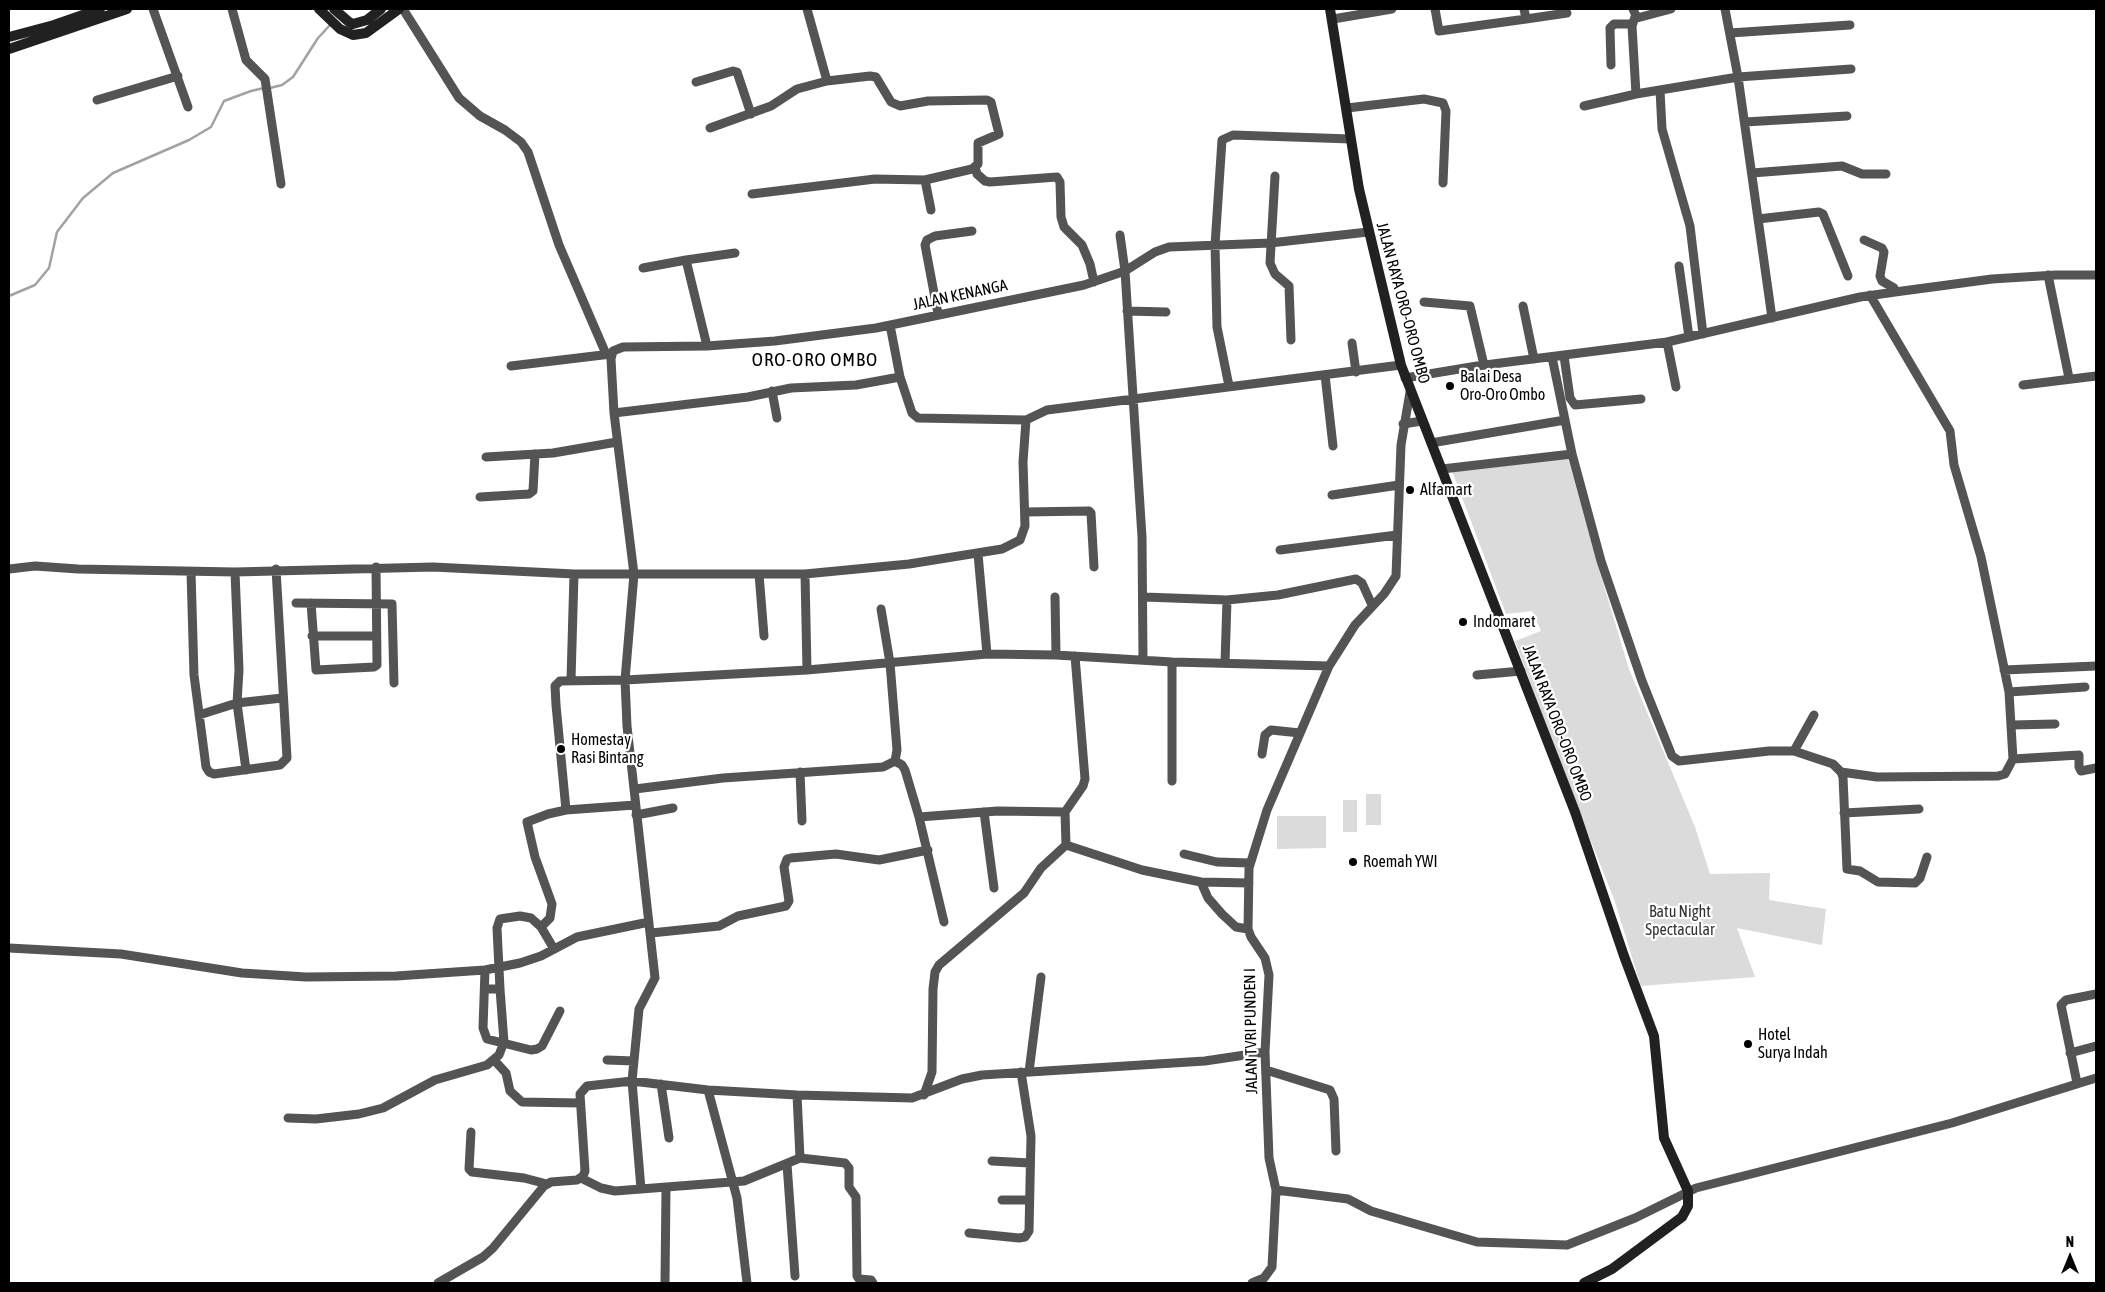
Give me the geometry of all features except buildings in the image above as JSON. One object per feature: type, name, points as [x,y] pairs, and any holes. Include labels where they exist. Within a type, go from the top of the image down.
[{"type":"main road","points":[[9,49],[72,24],[100,9]]},
{"type":"main road","points":[[9,37],[72,24],[127,9]]},
{"type":"main road","points":[[344,26],[358,24],[367,20],[380,9]]},
{"type":"main road","points":[[326,11],[353,35],[366,32],[401,9]]},
{"type":"main road","name":"JALAN RAYA ORO-ORO OMBO","points":[[1330,9],[1347,108],[1350,139],[1368,232],[1405,378],[1575,812],[1654,1036],[1664,1138],[1688,1191]]},
{"type":"main road","points":[[1584,1283],[1612,1269],[1682,1216],[1688,1206],[1688,1191]]},
{"type":"street","points":[[153,9],[188,107]]},
{"type":"street","points":[[232,9],[246,60],[262,75],[266,87],[280,184]]},
{"type":"street","points":[[401,9],[459,98],[480,116],[505,130],[521,142],[528,152],[559,245],[609,354],[617,442],[634,574],[626,680],[627,726],[655,978],[639,1008],[632,1081],[641,1189]]},
{"type":"street","points":[[807,9],[827,81]]},
{"type":"street","points":[[1333,19],[1392,9]]},
{"type":"street","points":[[1435,9],[1437,29],[1439,31],[1567,13]]},
{"type":"street","points":[[1524,9],[1526,19]]},
{"type":"street","points":[[1611,65],[1610,28],[1614,24],[1633,16],[1671,9]]},
{"type":"street","points":[[1725,9],[1745,122],[1772,318]]},
{"type":"street","points":[[1633,16],[1636,94]]},
{"type":"street","points":[[1730,33],[1850,25]]},
{"type":"street","points":[[1584,106],[1636,94],[1738,77],[1851,69]]},
{"type":"street","points":[[696,82],[733,71],[738,72],[751,114]]},
{"type":"street","points":[[97,100],[178,76]]},
{"type":"street","points":[[710,128],[771,106],[797,88],[827,81],[870,76],[876,77],[891,102],[897,106],[928,101],[980,99],[991,102],[999,134],[978,143],[977,174],[985,181],[990,182],[1057,177],[1060,182],[1061,217],[1064,227],[1082,245],[1090,264],[1094,282]]},
{"type":"street","points":[[1660,90],[1662,129],[1690,226],[1703,334]]},
{"type":"street","points":[[1347,108],[1424,99],[1443,103],[1446,111],[1443,183]]},
{"type":"street","points":[[1745,122],[1847,116]]},
{"type":"street","points":[[1229,386],[1217,336],[1215,245],[1220,146],[1224,138],[1233,135],[1350,139]]},
{"type":"street","points":[[1752,173],[1842,166],[1862,174],[1886,174]]},
{"type":"street","points":[[752,194],[875,179],[925,180],[976,167]]},
{"type":"street","points":[[1275,176],[1270,243],[1272,270],[1289,286],[1291,340]]},
{"type":"street","points":[[925,180],[931,210]]},
{"type":"street","points":[[1758,219],[1819,212],[1823,214],[1848,276]]},
{"type":"street","points":[[938,314],[925,245],[927,240],[935,236],[972,231]]},
{"type":"street","name":"JALAN KENANGA","points":[[511,366],[609,354],[623,346],[707,346],[775,341],[890,325],[1094,282],[1125,271],[1155,252],[1169,247],[1270,243],[1368,232]]},
{"type":"street","points":[[1120,235],[1125,271],[1144,597],[1143,660]]},
{"type":"street","points":[[1864,240],[1882,248],[1884,252],[1880,276],[1882,281],[1894,288],[1895,292]]},
{"type":"street","points":[[643,268],[735,253]]},
{"type":"street","points":[[686,260],[707,346]]},
{"type":"street","points":[[1678,266],[1689,338]]},
{"type":"street","points":[[2048,275],[2069,378]]},
{"type":"street","points":[[1405,378],[1484,365],[1667,342],[1870,295],[1992,279],[2048,275],[2096,275]]},
{"type":"street","points":[[1552,357],[1572,454],[1601,561],[1642,682],[1672,756],[1679,761],[1769,751],[1794,751],[1833,764],[1841,772],[1877,777],[1998,776],[2009,769],[2014,759],[2009,692],[1980,557],[1954,465],[1950,431],[1870,295]]},
{"type":"street","points":[[1424,302],[1470,306],[1484,365]]},
{"type":"street","points":[[1523,306],[1534,359]]},
{"type":"street","points":[[1127,311],[1166,312]]},
{"type":"street","points":[[890,325],[900,377],[912,413],[918,418],[1026,420],[1047,410],[1229,386],[1356,372],[1401,364]]},
{"type":"street","points":[[1667,342],[1676,387]]},
{"type":"street","points":[[1352,344],[1356,372]]},
{"type":"street","points":[[1564,356],[1570,398],[1575,405],[1641,399]]},
{"type":"street","points":[[1325,375],[1333,446]]},
{"type":"street","points":[[2023,385],[2096,376]]},
{"type":"street","points":[[614,413],[748,397],[791,388],[856,385],[900,377]]},
{"type":"street","points":[[772,392],[777,418]]},
{"type":"street","points":[[1201,882],[1208,898],[1222,914],[1236,927],[1248,929],[1250,863],[1267,810],[1328,666],[1355,625],[1384,594],[1396,576],[1403,424],[1410,392]]},
{"type":"street","points":[[9,569],[35,566],[78,570],[235,572],[376,567],[495,568],[574,574],[805,574],[909,564],[978,554],[1002,549],[1020,540],[1024,532],[1026,512],[1023,462],[1026,420]]},
{"type":"street","points":[[1431,443],[1565,420]]},
{"type":"street","points":[[1403,424],[1422,421]]},
{"type":"street","points":[[486,457],[535,454],[617,442]]},
{"type":"street","points":[[480,497],[529,494],[533,491],[535,454]]},
{"type":"street","points":[[1442,469],[1572,454]]},
{"type":"street","points":[[1332,496],[1399,485]]},
{"type":"street","points":[[1026,512],[1089,510],[1091,513],[1094,567]]},
{"type":"street","points":[[1280,550],[1397,535]]},
{"type":"street","points":[[978,554],[987,654]]},
{"type":"street","points":[[311,603],[314,664],[318,671],[374,667],[376,665],[376,567]]},
{"type":"street","points":[[191,572],[194,676],[208,772],[246,770],[280,765],[286,761],[276,570]]},
{"type":"street","points":[[235,572],[239,670],[237,703],[246,770]]},
{"type":"street","points":[[571,680],[574,574]]},
{"type":"street","points":[[759,574],[764,636]]},
{"type":"street","points":[[805,574],[807,670]]},
{"type":"street","points":[[1144,597],[1227,600],[1278,595],[1356,579],[1362,583],[1372,606]]},
{"type":"street","points":[[1055,597],[1056,655]]},
{"type":"street","points":[[1225,663],[1227,600]]},
{"type":"street","points":[[296,603],[391,604],[394,608],[394,683]]},
{"type":"street","points":[[880,609],[890,663],[897,750],[895,761]]},
{"type":"street","points":[[312,636],[376,636]]},
{"type":"street","points":[[566,810],[555,686],[560,681],[626,680],[807,670],[987,654],[1328,666]]},
{"type":"street","points":[[1066,846],[1065,812],[1084,783],[1075,656]]},
{"type":"street","points":[[1172,662],[1172,781]]},
{"type":"street","points":[[2004,670],[2096,666]]},
{"type":"street","points":[[1477,676],[1521,671]]},
{"type":"street","points":[[2009,692],[2085,688]]},
{"type":"street","points":[[199,714],[237,703],[282,698]]},
{"type":"street","points":[[1794,751],[1814,714]]},
{"type":"street","points":[[2012,725],[2055,724]]},
{"type":"street","points":[[1262,754],[1267,732],[1276,730],[1300,733]]},
{"type":"street","points":[[2014,759],[2079,755],[2079,768],[2082,771],[2096,768]]},
{"type":"street","points":[[635,789],[724,778],[883,767],[895,761]]},
{"type":"street","points":[[895,761],[905,770],[928,850],[944,922]]},
{"type":"street","points":[[800,772],[802,821]]},
{"type":"street","points":[[1841,772],[1845,861],[1848,870],[1860,871],[1878,882],[1915,883],[1920,878],[1927,857]]},
{"type":"street","points":[[541,927],[550,918],[552,904],[535,857],[527,824],[530,820],[566,810],[635,805]]},
{"type":"street","points":[[636,815],[672,808]]},
{"type":"street","points":[[1844,812],[1919,809]]},
{"type":"street","points":[[919,817],[984,812],[1065,812]]},
{"type":"street","points":[[984,812],[994,888]]},
{"type":"street","points":[[1066,846],[1142,870],[1201,882],[1249,884]]},
{"type":"street","points":[[924,1095],[932,1072],[933,989],[935,972],[938,965],[1024,892],[1041,868],[1066,846]]},
{"type":"street","points":[[651,933],[719,926],[738,916],[786,906],[789,901],[784,867],[787,859],[836,854],[879,860],[928,850]]},
{"type":"street","points":[[1184,854],[1217,862],[1250,863]]},
{"type":"street","points":[[288,1118],[316,1119],[359,1114],[383,1108],[435,1080],[487,1065],[494,1060],[504,1042],[497,925],[500,919],[530,918],[541,927],[554,949]]},
{"type":"street","points":[[9,948],[121,954],[242,973],[306,976],[396,976],[485,970],[532,960],[577,937],[649,922]]},
{"type":"street","name":"JALAN TVRI PUNDEN I","points":[[1248,929],[1265,958],[1269,975],[1265,1052],[1269,1158],[1276,1190],[1272,1267],[1264,1278],[1252,1283]]},
{"type":"street","points":[[485,970],[484,1034],[488,1039],[531,1050],[537,1049],[542,1046],[560,1011]]},
{"type":"street","points":[[969,1233],[1026,1238],[1029,1231],[1031,1136],[1025,1072],[1041,977]]},
{"type":"street","points":[[485,988],[500,989]]},
{"type":"street","points":[[2077,1083],[2062,1005],[2066,1000],[2096,994]]},
{"type":"street","points":[[2070,1054],[2096,1046]]},
{"type":"street","points":[[581,1178],[585,1171],[580,1094],[587,1086],[632,1081],[708,1090],[797,1095],[912,1098],[962,1079],[982,1074],[1204,1061],[1265,1052]]},
{"type":"street","points":[[494,1060],[506,1074],[510,1091],[522,1102],[580,1103]]},
{"type":"street","points":[[607,1060],[634,1061]]},
{"type":"street","points":[[1266,1070],[1330,1090],[1334,1099],[1336,1151]]},
{"type":"street","points":[[1276,1190],[1348,1198],[1371,1211],[1476,1242],[1567,1245],[1635,1218],[1688,1191],[1952,1123],[2096,1078]]},
{"type":"street","points":[[661,1084],[669,1138]]},
{"type":"street","points":[[708,1090],[733,1182],[740,1216],[747,1283]]},
{"type":"street","points":[[797,1095],[800,1158]]},
{"type":"street","points":[[471,1132],[469,1169],[472,1172],[524,1178],[547,1184],[581,1178],[608,1190],[666,1188],[753,1179],[800,1158],[841,1161],[847,1164],[849,1187],[856,1197],[857,1276],[871,1280],[873,1283]]},
{"type":"street","points":[[992,1161],[1030,1163]]},
{"type":"street","points":[[787,1164],[795,1276]]},
{"type":"street","points":[[438,1283],[483,1257],[494,1248],[547,1184]]},
{"type":"street","points":[[665,1283],[666,1188]]},
{"type":"street","points":[[1002,1200],[1029,1200]]},
{"type":"green space","name":"Batu Night Spectacular","points":[[1568,458],[1629,669],[1695,827],[1710,874],[1770,873],[1769,900],[1826,909],[1822,945],[1737,928],[1755,977],[1641,986],[1614,899],[1564,774],[1515,641],[1541,631],[1532,611],[1506,614],[1452,471]]},
{"type":"green space","points":[[1366,794],[1381,794],[1381,825],[1366,825]]},
{"type":"green space","points":[[1343,800],[1357,800],[1357,832],[1343,832]]},
{"type":"green space","points":[[1277,816],[1326,816],[1326,848],[1277,849]]},
{"type":"waterway","points":[[270,88],[282,85],[293,77],[318,38],[331,24]]},
{"type":"waterway","points":[[9,296],[35,285],[49,268],[57,232],[83,198],[113,173],[189,140],[211,127],[224,101],[264,88]]},
{"type":"place","name":"Balai Desa Oro-Oro Ombo","points":[[1450,386]]},
{"type":"place","name":"Alfamart","points":[[1410,490]]},
{"type":"place","name":"Indomaret","points":[[1463,622]]},
{"type":"place","name":"Homestay Rasi Bintang","points":[[561,749]]},
{"type":"place","name":"Roemah YWI","points":[[1353,862]]},
{"type":"place","name":"Hotel Surya Indah","points":[[1748,1044]]},
{"type":"district","name":"ORO-ORO OMBO","points":[[815,360]]}]
